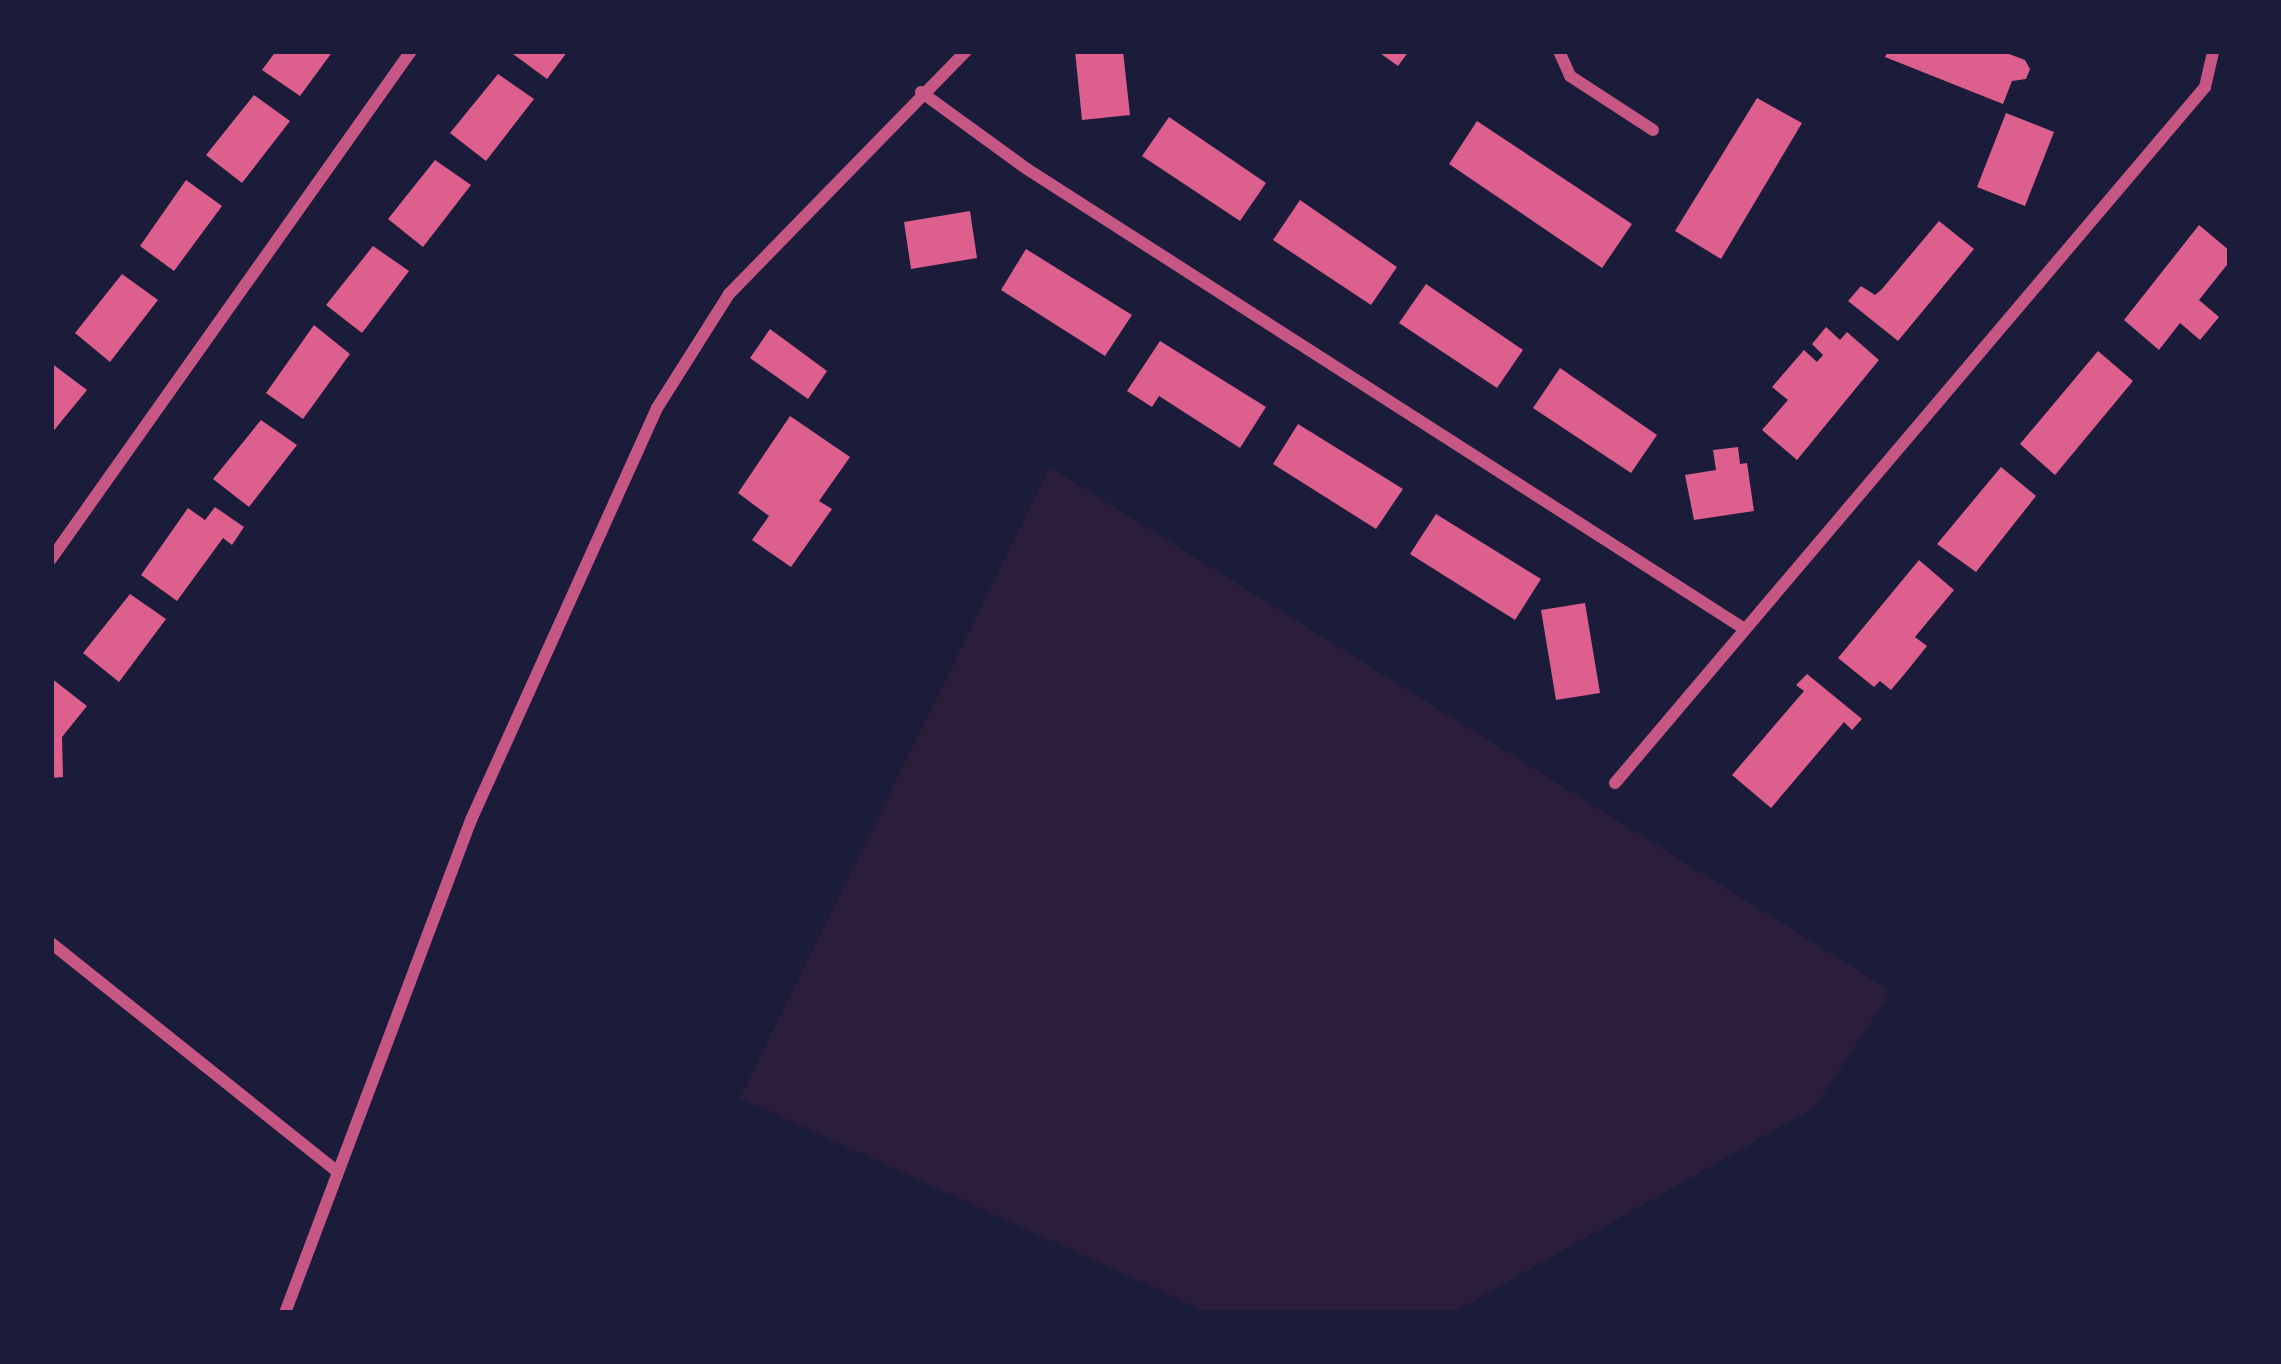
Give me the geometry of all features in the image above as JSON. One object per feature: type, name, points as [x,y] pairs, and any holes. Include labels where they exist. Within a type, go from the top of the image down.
[{"type":"street","points":[[51,559],[411,51]]},
{"type":"street","points":[[285,1313],[335,1170],[471,820],[657,408],[729,294],[966,51]]},
{"type":"street","points":[[1559,51],[1570,76],[1653,130]]},
{"type":"street","points":[[1615,783],[2205,87],[2213,51]]},
{"type":"street","points":[[921,92],[1027,169],[1744,628]]},
{"type":"street","points":[[51,943],[335,1170]]},
{"type":"shaded area","points":[[1050,467],[1891,991],[1815,1107],[1453,1313],[1209,1313],[740,1098]]},
{"type":"building","points":[[276,51],[333,51],[300,96],[262,70]]},
{"type":"building","points":[[509,51],[568,51],[547,79]]},
{"type":"building","points":[[1075,51],[1123,51],[1130,115],[1082,120]]},
{"type":"building","points":[[1377,51],[1409,51],[1398,66]]},
{"type":"building","points":[[1888,51],[2001,51],[2025,60],[2030,69],[2026,79],[2012,81],[2003,104],[1885,57]]},
{"type":"building","points":[[498,74],[534,99],[486,161],[450,133]]},
{"type":"building","points":[[254,95],[290,121],[242,183],[206,155]]},
{"type":"building","points":[[1757,98],[1802,123],[1721,259],[1675,231]]},
{"type":"building","points":[[2006,113],[2054,132],[2025,206],[1977,187]]},
{"type":"building","points":[[1169,117],[1266,183],[1240,221],[1142,156]]},
{"type":"building","points":[[1477,121],[1632,224],[1602,268],[1449,164]]},
{"type":"building","points":[[435,160],[471,185],[423,247],[388,219]]},
{"type":"building","points":[[186,180],[222,206],[174,271],[140,246]]},
{"type":"building","points":[[1300,200],[1397,267],[1371,305],[1273,240]]},
{"type":"building","points":[[970,211],[977,258],[911,269],[904,222]]},
{"type":"building","points":[[1939,221],[1974,249],[1898,341],[1848,301],[1861,286],[1875,295],[1882,289]]},
{"type":"building","points":[[2199,225],[2230,251],[2230,261],[2199,300],[2219,317],[2200,340],[2180,323],[2159,350],[2124,320]]},
{"type":"building","points":[[373,246],[409,271],[362,333],[326,305]]},
{"type":"building","points":[[1026,249],[1132,315],[1105,356],[1001,290]]},
{"type":"building","points":[[122,274],[158,300],[110,362],[75,333]]},
{"type":"building","points":[[1426,284],[1523,350],[1497,388],[1399,323]]},
{"type":"building","points":[[314,325],[350,354],[303,419],[266,393]]},
{"type":"building","points":[[1826,327],[1840,340],[1847,332],[1879,360],[1797,460],[1762,430],[1788,400],[1772,387],[1804,350],[1817,362],[1823,355],[1812,344]]},
{"type":"building","points":[[770,329],[827,371],[808,399],[750,358]]},
{"type":"building","points":[[1160,341],[1266,407],[1240,448],[1159,396],[1152,407],[1127,391]]},
{"type":"building","points":[[2098,351],[2133,381],[2055,475],[2020,444]]},
{"type":"building","points":[[51,363],[87,390],[51,434]]},
{"type":"building","points":[[1560,368],[1657,435],[1631,473],[1533,408]]},
{"type":"building","points":[[790,416],[850,457],[819,501],[832,509],[791,567],[752,540],[769,516],[738,493]]},
{"type":"building","points":[[261,420],[297,445],[249,507],[213,479]]},
{"type":"building","points":[[1298,424],[1403,489],[1376,529],[1273,464]]},
{"type":"building","points":[[1738,447],[1740,464],[1747,463],[1754,511],[1694,520],[1685,475],[1716,470],[1713,450]]},
{"type":"building","points":[[2001,467],[2036,496],[1976,572],[1937,544]]},
{"type":"building","points":[[215,507],[244,527],[232,545],[223,538],[177,601],[141,575],[188,508],[205,520]]},
{"type":"building","points":[[1436,514],[1541,579],[1515,620],[1410,554]]},
{"type":"building","points":[[1919,560],[1954,590],[1915,637],[1927,646],[1907,671],[1891,690],[1880,681],[1874,687],[1838,658]]},
{"type":"building","points":[[130,594],[166,619],[119,682],[83,653]]},
{"type":"building","points":[[1585,603],[1600,693],[1556,700],[1541,610]]},
{"type":"building","points":[[1807,674],[1862,719],[1852,730],[1844,722],[1771,808],[1732,775],[1804,691],[1796,685]]},
{"type":"building","points":[[51,678],[87,706],[62,737],[63,777],[51,778]]}]
